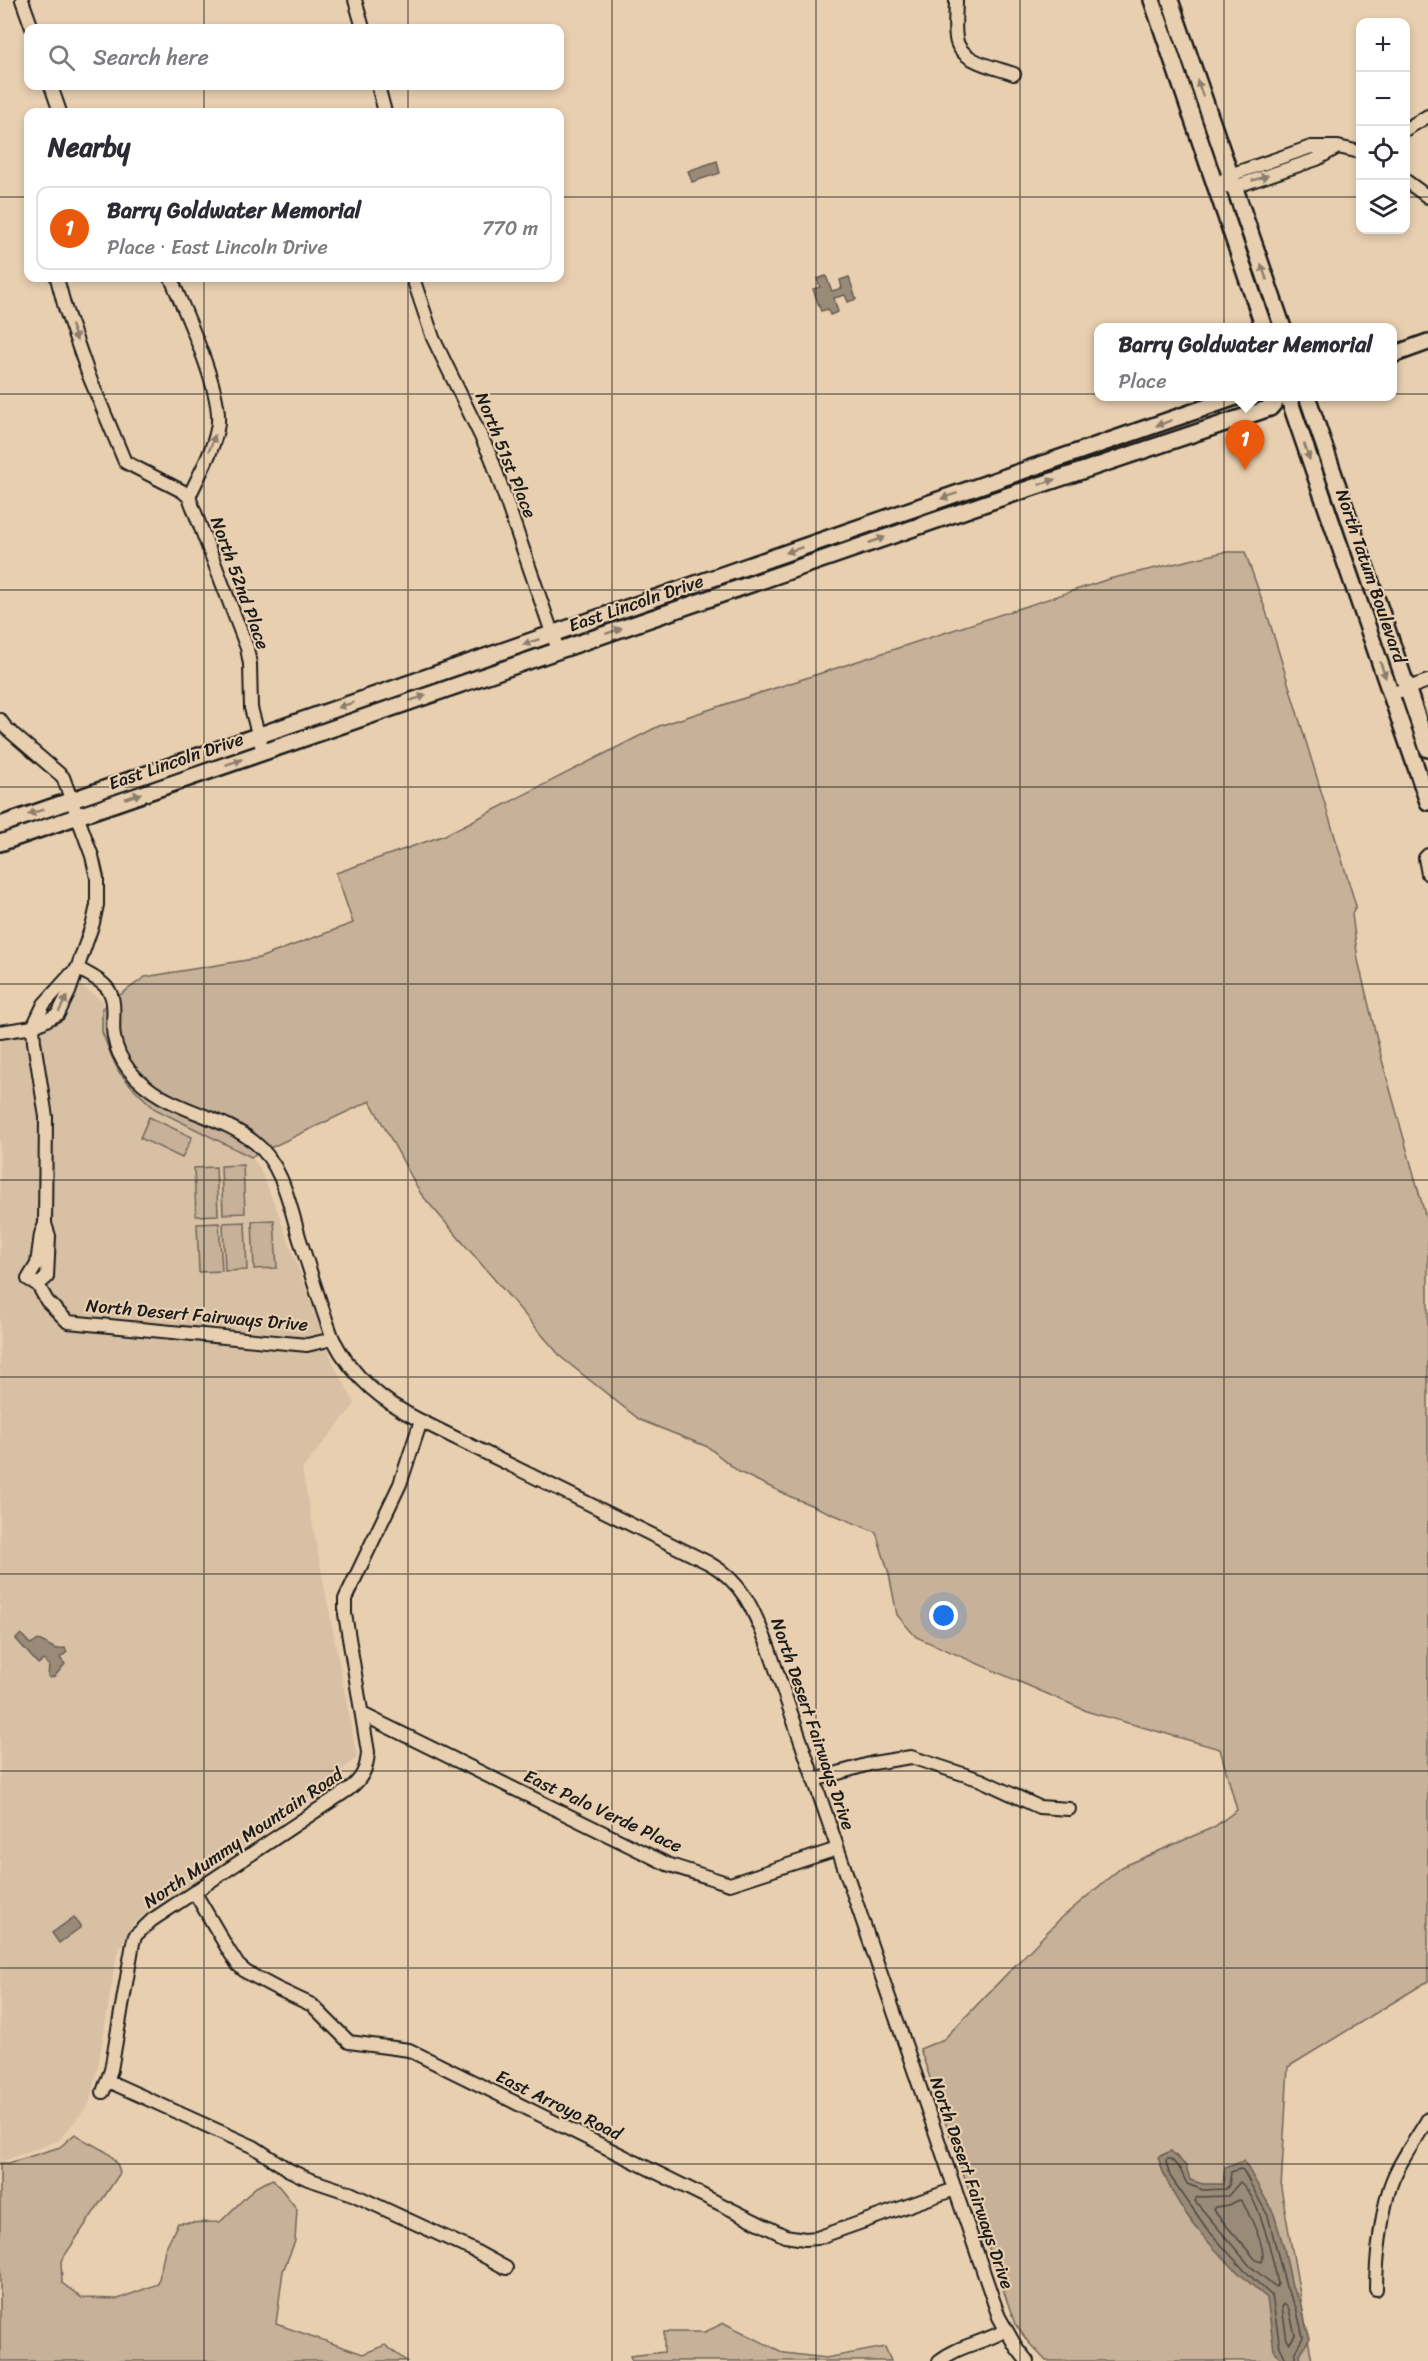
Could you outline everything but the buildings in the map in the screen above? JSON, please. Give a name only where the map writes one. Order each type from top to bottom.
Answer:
[{"type":"main road","points":[[1152,0],[1263,323]]},
{"type":"main road","points":[[1170,0],[1282,323]]},
{"type":"main road","points":[[1397,353],[1428,342]]},
{"type":"main road","name":"East Lincoln Drive","points":[[0,825],[1225,401]]},
{"type":"main road","name":"East Lincoln Drive","points":[[0,843],[992,501],[1270,408],[1276,401]]},
{"type":"main road","name":"North Tatum Boulevard","points":[[1290,401],[1428,802]]},
{"type":"main road","name":"North Tatum Boulevard","points":[[1308,401],[1428,749]]},
{"type":"street","points":[[22,0],[31,24]]},
{"type":"street","points":[[355,0],[362,24]]},
{"type":"street","points":[[956,0],[956,39],[960,50],[968,57],[1014,74]]},
{"type":"street","points":[[52,90],[59,108]]},
{"type":"street","points":[[379,90],[384,108]]},
{"type":"street","points":[[1410,127],[1428,116]]},
{"type":"street","points":[[1216,186],[1317,159],[1338,147],[1356,151]]},
{"type":"street","points":[[1410,184],[1428,197]]},
{"type":"street","points":[[58,282],[64,308],[89,376],[125,462],[182,491],[189,497],[216,434],[217,414],[213,389],[173,282]]},
{"type":"street","name":"North 51st Place","points":[[414,282],[433,338],[492,458],[558,650]]},
{"type":"street","name":"North 52nd Place","points":[[189,497],[247,648],[250,664],[251,708],[263,752]]},
{"type":"street","points":[[1391,694],[1428,681]]},
{"type":"street","points":[[0,720],[6,728],[63,777],[92,856],[97,878],[97,905],[77,968],[44,1004],[33,1027],[0,1032]]},
{"type":"street","points":[[1428,855],[1425,858],[1428,874]]},
{"type":"street","name":"North Desert Fairways Drive","points":[[77,968],[100,981],[109,991],[112,1000],[114,1038],[123,1062],[137,1079],[173,1104],[243,1135],[255,1143],[269,1158],[282,1184],[333,1340],[344,1359],[374,1392],[386,1402],[421,1421],[680,1548],[727,1574],[739,1586],[753,1609],[814,1780],[980,2263],[1006,2330],[1027,2361]]},
{"type":"street","name":"North Desert Fairways Drive","points":[[33,1027],[46,1117],[45,1224],[49,1236],[47,1277],[33,1282],[47,1301],[69,1322],[307,1345],[333,1340]]},
{"type":"street","name":"North Mummy Mountain Road","points":[[421,1421],[400,1484],[345,1599],[345,1614],[368,1752],[365,1770],[357,1784],[152,1920],[135,1936],[105,2086],[254,2147],[289,2170],[350,2193],[506,2268]]},
{"type":"street","name":"East Palo Verde Place","points":[[362,1714],[667,1864],[730,1884],[837,1849]]},
{"type":"street","points":[[814,1780],[873,1763],[911,1757],[981,1780],[1039,1807],[1069,1809]]},
{"type":"street","name":"East Arroyo Road","points":[[195,1893],[238,1965],[270,1986],[312,2005],[349,2042],[409,2050],[785,2236],[806,2240],[817,2238],[955,2188]]},
{"type":"street","points":[[1376,2289],[1376,2269],[1393,2179],[1428,2119]]},
{"type":"street","points":[[939,2361],[955,2350],[994,2337],[1006,2330]]},
{"type":"shaded area","points":[[1224,552],[1245,552],[1269,620],[1356,906],[1352,914],[1358,960],[1382,1060],[1428,1225],[1428,1981],[1288,2067],[1281,2188],[1312,2361],[1046,2361],[1015,2324],[920,2049],[944,2039],[1059,1920],[1122,1867],[1214,1827],[1237,1810],[1220,1749],[1089,1712],[916,1637],[897,1615],[889,1574],[876,1532],[789,1496],[739,1472],[708,1447],[640,1420],[562,1358],[421,1194],[370,1101],[251,1157],[155,1109],[134,1089],[119,1072],[111,1055],[102,1032],[102,1008],[145,977],[259,958],[353,923],[336,873],[445,835],[659,726],[1109,579]]},
{"type":"shaded area","points":[[80,985],[103,1001],[102,1032],[111,1054],[212,1136],[251,1157],[259,1167],[333,1363],[355,1404],[302,1469],[357,1757],[285,1819],[134,1923],[117,1953],[99,2061],[89,2105],[58,2141],[0,2162],[0,1038],[17,1034],[47,994]]},
{"type":"shaded area","points":[[149,1117],[192,1137],[182,1158],[140,1138]]},
{"type":"shaded area","points":[[243,1165],[245,1213],[223,1214],[221,1166]]},
{"type":"shaded area","points":[[216,1167],[218,1215],[196,1216],[194,1168]]},
{"type":"shaded area","points":[[274,1220],[277,1268],[254,1269],[252,1221]]},
{"type":"shaded area","points":[[245,1222],[247,1270],[225,1271],[223,1223]]},
{"type":"shaded area","points":[[219,1223],[222,1271],[199,1272],[197,1224]]},
{"type":"shaded area","points":[[75,2134],[109,2154],[118,2165],[120,2173],[61,2261],[62,2283],[82,2298],[118,2299],[158,2284],[165,2249],[178,2223],[220,2222],[256,2187],[273,2179],[297,2209],[295,2241],[283,2271],[276,2324],[363,2354],[385,2345],[406,2361],[0,2361],[0,2163],[9,2163],[60,2147]]},
{"type":"shaded area","points":[[724,2323],[784,2353],[826,2358],[885,2347],[891,2361],[632,2361],[630,2356],[664,2352],[664,2332],[705,2332]]},
{"type":"water","points":[[717,161],[720,173],[692,182],[688,171]]},
{"type":"water","points":[[826,276],[832,291],[842,288],[840,280],[849,277],[856,299],[848,302],[845,295],[834,298],[838,312],[830,315],[828,309],[821,311],[813,289],[820,287],[817,279]]},
{"type":"water","points":[[21,1634],[30,1644],[39,1640],[56,1649],[65,1648],[67,1652],[60,1658],[65,1664],[55,1676],[50,1678],[48,1676],[49,1666],[44,1660],[38,1664],[16,1639]]},
{"type":"water","points":[[74,1917],[81,1927],[59,1943],[52,1933]]},
{"type":"water","points":[[1171,2151],[1186,2166],[1190,2180],[1203,2184],[1223,2184],[1225,2168],[1244,2161],[1274,2214],[1292,2286],[1302,2305],[1310,2338],[1300,2354],[1301,2361],[1283,2361],[1274,2350],[1267,2298],[1217,2252],[1202,2235],[1176,2197],[1165,2178],[1158,2157]]},
{"type":"place","name":"Barry Goldwater Memorial","points":[[1245,470]]}]
